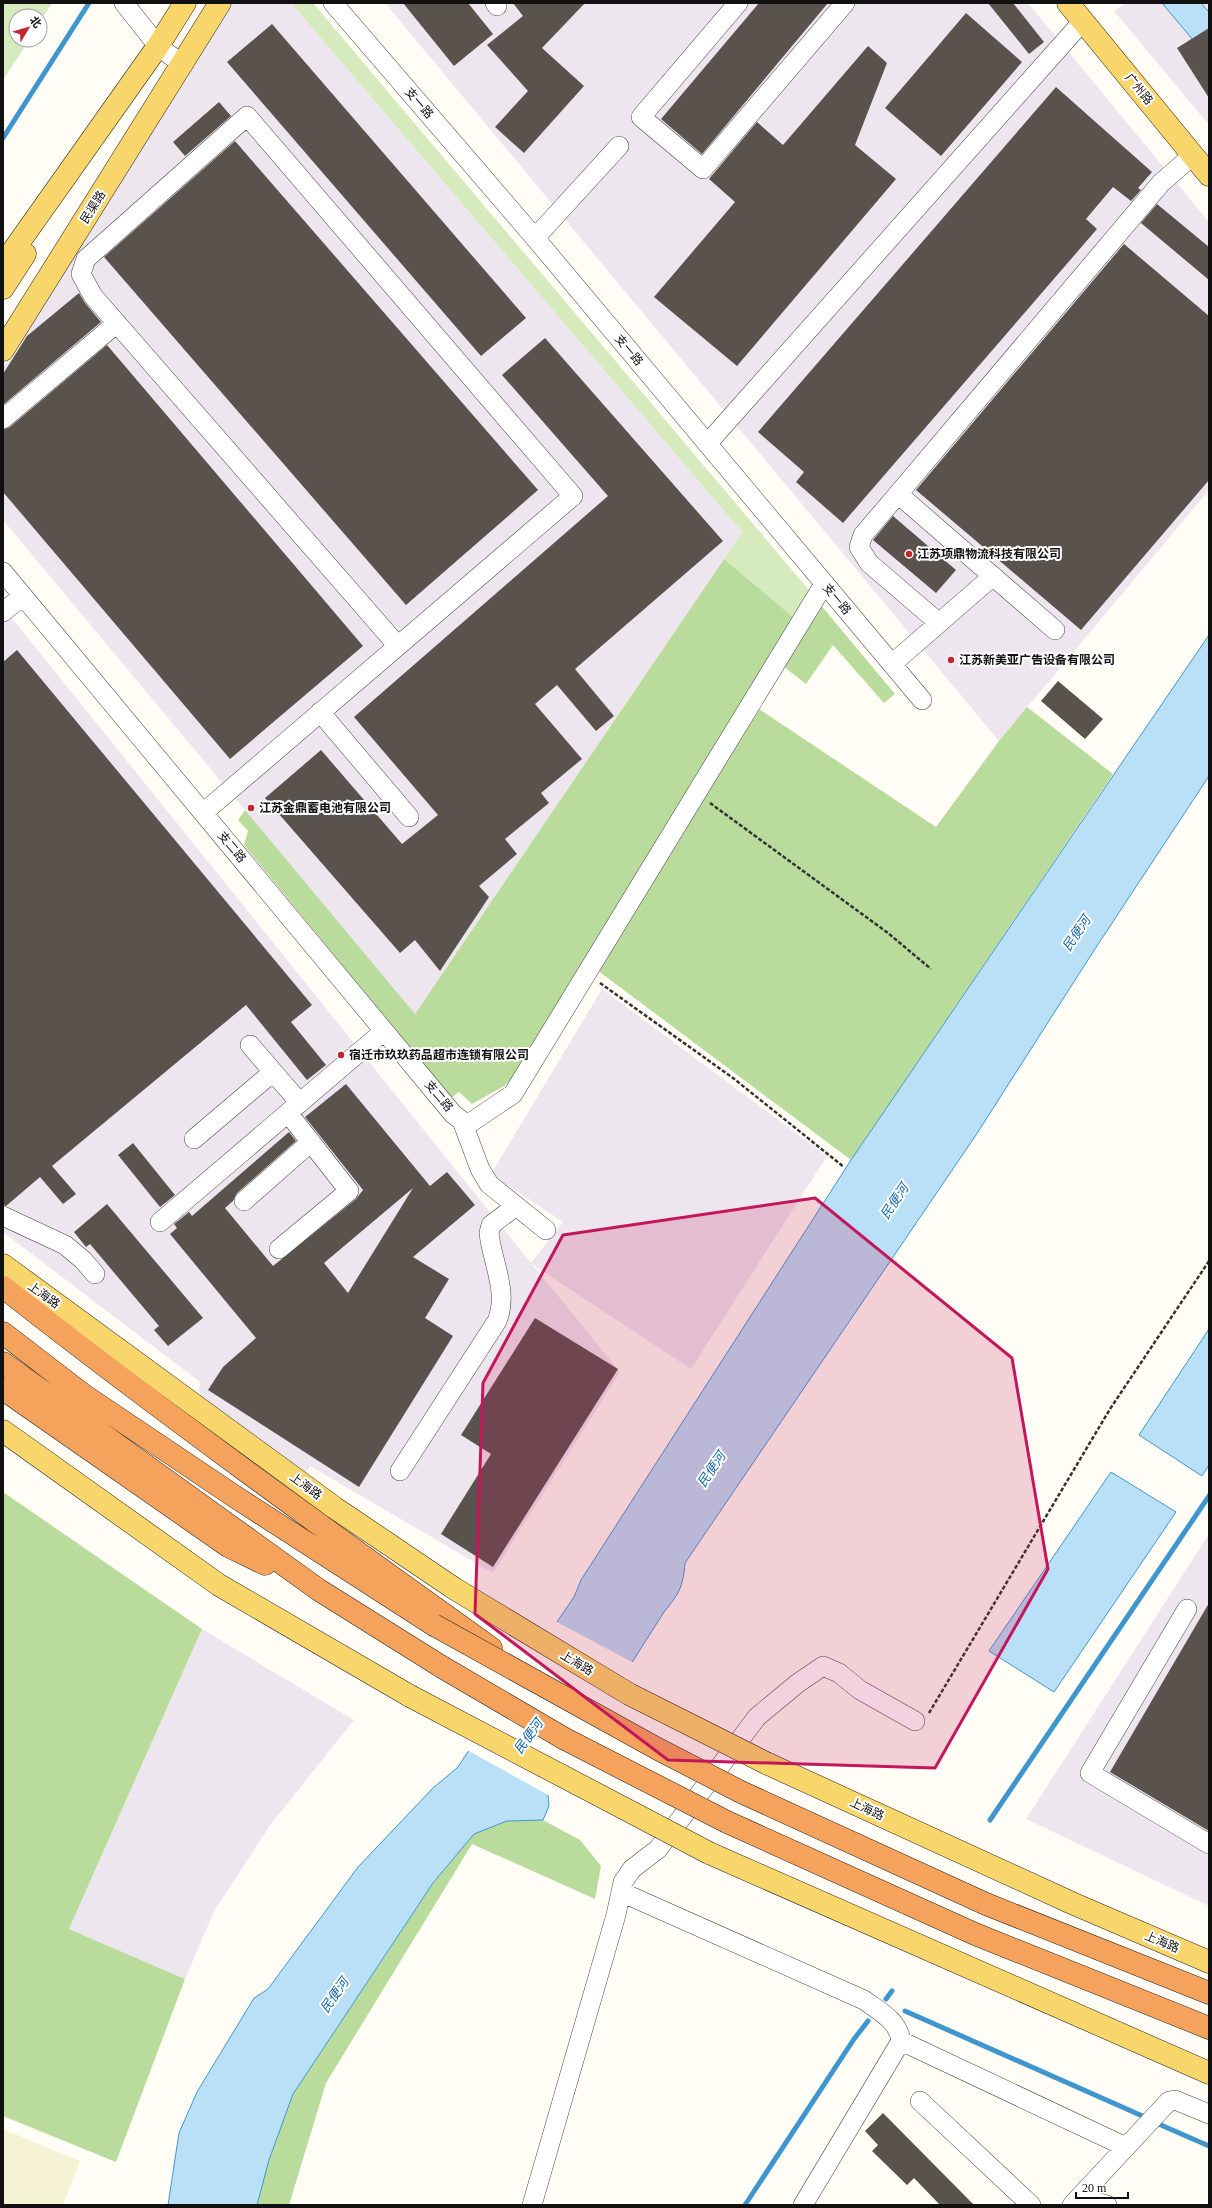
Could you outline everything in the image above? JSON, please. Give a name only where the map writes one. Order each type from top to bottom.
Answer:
[{"type":"highway","points":[[3,1287],[117,1376],[438,1619]]},
{"type":"highway","points":[[3,1333],[91,1400],[237,1498],[438,1619],[547,1688],[740,1792],[986,1904],[1209,1993]]},
{"type":"highway","points":[[3,1363],[319,1590],[442,1667],[564,1739],[727,1822],[975,1934],[1209,2028]]},
{"type":"highway","points":[[3,1389],[228,1546],[319,1590]]},
{"type":"main road","points":[[3,288],[185,3]]},
{"type":"main road","name":"民渠路","points":[[3,350],[183,65],[220,3]]},
{"type":"main road","name":"广州路","points":[[1073,8],[1202,162]]},
{"type":"main road","points":[[3,265],[158,46]]},
{"type":"main road","name":"民渠路","points":[[3,330],[183,65]]},
{"type":"main road","name":"上海路","points":[[3,1265],[335,1508],[455,1589],[629,1694],[766,1763],[1074,1904],[1209,1962]]},
{"type":"main road","points":[[3,1431],[219,1585],[410,1696],[709,1853],[1209,2073]]},
{"type":"street","points":[[124,3],[158,46],[183,65]]},
{"type":"street","name":"支一路","points":[[333,3],[535,238],[922,700]]},
{"type":"street","points":[[738,3],[642,117],[703,169],[845,3]]},
{"type":"street","points":[[707,444],[1073,8]]},
{"type":"street","points":[[203,813],[320,712],[398,646],[573,496],[248,116],[86,259],[81,274],[93,296],[398,646]]},
{"type":"street","points":[[535,238],[619,146]]},
{"type":"street","points":[[940,623],[869,563],[859,547],[863,535],[1161,183],[1202,162]]},
{"type":"street","points":[[4,419],[117,323]]},
{"type":"street","points":[[898,494],[1055,630]]},
{"type":"street","name":"支二路","points":[[3,572],[453,1114],[462,1121]]},
{"type":"street","points":[[892,664],[993,576]]},
{"type":"street","points":[[462,1121],[470,1123],[513,1094],[824,584]]},
{"type":"street","points":[[3,612],[22,596]]},
{"type":"street","points":[[320,712],[409,817]]},
{"type":"street","points":[[160,1222],[384,1031]]},
{"type":"street","points":[[250,1045],[274,1072],[311,1142],[349,1191],[279,1249]]},
{"type":"street","points":[[194,1139],[274,1072]]},
{"type":"street","points":[[462,1121],[480,1169],[489,1184],[546,1230]]},
{"type":"street","points":[[244,1201],[311,1142]]},
{"type":"street","points":[[400,1471],[497,1321],[501,1312],[500,1285],[489,1233],[491,1225],[516,1206]]},
{"type":"street","points":[[3,1216],[65,1245],[83,1260],[95,1274]]},
{"type":"street","points":[[1187,1609],[1090,1773],[1209,1844]]},
{"type":"street","points":[[532,2205],[623,1882],[632,1869],[658,1849],[757,1717],[798,1683],[823,1666],[840,1673],[860,1690],[915,1721]]},
{"type":"street","points":[[621,1892],[864,2000],[899,2029],[901,2041],[803,2205]]},
{"type":"street","points":[[901,2041],[1126,2147]]},
{"type":"street","points":[[1076,2201],[1169,2100],[1175,2100],[1209,2114]]},
{"type":"street","points":[[920,2101],[1031,2205]]},
{"type":"street","points":[[1076,2201],[1107,2205]]},
{"type":"path","points":[[696,794],[888,933],[931,969]]},
{"type":"path","points":[[587,973],[733,1078],[844,1167]]},
{"type":"path","points":[[915,1721],[928,1714],[1110,1409],[1209,1261]]},
{"type":"highlighted area","points":[[815,1198],[1012,1358],[1048,1569],[935,1768],[668,1760],[475,1614],[483,1383],[563,1235]]},
{"type":"shaded area","points":[[234,3],[291,3],[742,532],[415,1014],[3,520],[3,368]]},
{"type":"shaded area","points":[[385,3],[1028,3],[1209,222],[1209,490],[999,741]]},
{"type":"shaded area","points":[[1126,3],[1209,3],[1209,125],[1114,11]]},
{"type":"shaded area","points":[[3,607],[531,1263],[563,1222],[491,1174],[602,989],[827,1156],[691,1369],[532,1264],[620,1372],[493,1573],[310,1466],[304,1476],[198,1412],[200,1382],[3,1232]]},
{"type":"shaded area","points":[[1209,1534],[1209,1906],[1026,1819]]},
{"type":"shaded area","points":[[202,1629],[354,1720],[271,1824],[214,1911],[185,1979],[69,1929]]},
{"type":"shaded area","points":[[3,2129],[80,2161],[63,2205],[3,2205]]},
{"type":"green space","points":[[3,3],[52,3],[48,9],[48,8],[8,8],[8,48],[24,48],[3,80]]},
{"type":"green space","points":[[291,3],[313,3],[809,590],[793,617],[724,559],[742,532]]},
{"type":"green space","points":[[724,559],[793,617],[520,1071],[504,1086],[472,1104],[459,1092],[451,1098],[244,845],[248,831],[238,820],[245,810],[415,1014]]},
{"type":"green space","points":[[819,603],[895,694],[884,703],[833,645],[806,684],[783,666]]},
{"type":"green space","points":[[1027,707],[1113,774],[851,1160],[597,970],[759,709],[936,827],[999,741]]},
{"type":"green space","points":[[3,1492],[202,1629],[69,1929],[185,1979],[116,2162],[3,2116]]},
{"type":"green space","points":[[543,1820],[580,1840],[601,1866],[595,1899],[472,1844],[326,2083],[289,2205],[257,2205],[269,2160],[293,2094],[433,1883],[474,1834],[507,1821]]},
{"type":"water","points":[[1162,3],[1201,3],[1209,12],[1209,59]]},
{"type":"water","name":"民便河","points":[[1209,635],[1209,776],[1093,952],[976,1135],[685,1563],[683,1578],[677,1595],[664,1612],[548,1795],[549,1806],[543,1820],[507,1821],[474,1834],[433,1883],[293,2094],[269,2160],[257,2205],[168,2205],[179,2133],[197,2092],[254,1998],[268,1989],[358,1867],[433,1788],[457,1768],[574,1597],[581,1580],[851,1160]]},
{"type":"water","points":[[1209,1329],[1209,1465],[1202,1476],[1139,1435]]},
{"type":"water","points":[[1111,1472],[1176,1512],[1054,1692],[989,1651]]},
{"type":"pier","points":[[555,1621],[634,1663],[550,1796],[467,1750]]},
{"type":"building","points":[[403,3],[468,3],[493,34],[454,66]]},
{"type":"building","points":[[513,3],[585,3],[542,48],[584,86],[524,153],[495,127],[528,91],[487,45],[523,16]]},
{"type":"building","points":[[759,3],[828,3],[702,154],[661,119]]},
{"type":"building","points":[[988,3],[1013,3],[1044,42],[1029,54]]},
{"type":"building","points":[[966,13],[1022,62],[941,156],[885,108]]},
{"type":"building","points":[[272,24],[526,318],[481,356],[227,62]]},
{"type":"building","points":[[1209,28],[1209,98],[1177,48]]},
{"type":"building","points":[[868,46],[887,63],[855,145],[896,179],[737,366],[654,297],[735,202],[709,179],[757,122],[783,145]]},
{"type":"building","points":[[1056,87],[1152,172],[1138,188],[1141,190],[1131,201],[1113,187],[1086,219],[1097,229],[843,523],[796,482],[804,472],[758,432]]},
{"type":"building","points":[[219,102],[231,116],[185,156],[173,142]]},
{"type":"building","points":[[235,141],[538,490],[406,605],[104,257]]},
{"type":"building","points":[[1157,204],[1209,247],[1209,280],[1141,223]]},
{"type":"building","points":[[1124,244],[1209,316],[1209,480],[1081,630],[916,490]]},
{"type":"building","points":[[79,293],[85,303],[101,322],[3,405],[3,374],[27,336]]},
{"type":"building","points":[[545,338],[723,541],[575,669],[614,716],[596,731],[557,685],[535,704],[582,759],[541,793],[549,803],[505,839],[517,854],[479,886],[489,897],[440,971],[415,940],[400,953],[265,798],[321,750],[402,844],[438,815],[354,717],[608,496],[502,375]]},
{"type":"building","points":[[107,345],[363,646],[230,759],[3,492],[3,430],[10,427]]},
{"type":"building","points":[[893,516],[956,570],[936,593],[873,540]]},
{"type":"building","points":[[17,650],[312,1005],[291,1022],[326,1065],[307,1080],[246,1005],[52,1166],[76,1194],[63,1204],[40,1177],[6,1206],[3,1205],[3,662]]},
{"type":"building","points":[[1058,681],[1103,719],[1085,739],[1041,701]]},
{"type":"building","points":[[346,1084],[430,1186],[447,1172],[475,1205],[413,1257],[449,1279],[425,1318],[453,1336],[359,1487],[208,1390],[223,1367],[256,1338],[170,1234],[177,1228],[174,1224],[189,1212],[192,1216],[289,1132],[296,1141],[237,1193],[233,1201],[225,1208],[273,1266],[356,1199],[363,1190],[305,1117]],"holes":[[[413,1188],[348,1293],[324,1263]]]},
{"type":"building","points":[[133,1143],[175,1195],[160,1207],[118,1155]]},
{"type":"building","points":[[107,1204],[203,1318],[168,1346],[154,1330],[159,1326],[90,1244],[86,1247],[74,1232]]},
{"type":"building","points":[[535,1318],[618,1369],[493,1567],[441,1534],[491,1454],[461,1435]]},
{"type":"building","points":[[1209,1603],[1209,1831],[1110,1772]]},
{"type":"building","points":[[883,2113],[974,2205],[940,2205],[914,2178],[907,2185],[872,2151],[878,2145],[865,2131]]},
{"type":"waterway","points":[[3,138],[89,3]]},
{"type":"waterway","points":[[990,1820],[1209,1496]]},
{"type":"waterway","points":[[886,1999],[892,1991]]},
{"type":"waterway","points":[[905,2011],[1147,2118]]},
{"type":"waterway","points":[[745,2205],[854,2039],[868,2021]]},
{"type":"waterway","points":[[1154,2122],[1209,2146]]},
{"type":"place","name":"江苏项鼎物流科技有限公司","points":[[909,554]]},
{"type":"place","name":"江苏新美亚广告设备有限公司","points":[[951,660]]},
{"type":"place","name":"江苏金鼎蓄电池有限公司","points":[[251,808]]},
{"type":"place","name":"宿迁市玖玖药品超市连锁有限公司","points":[[341,1055]]}]
